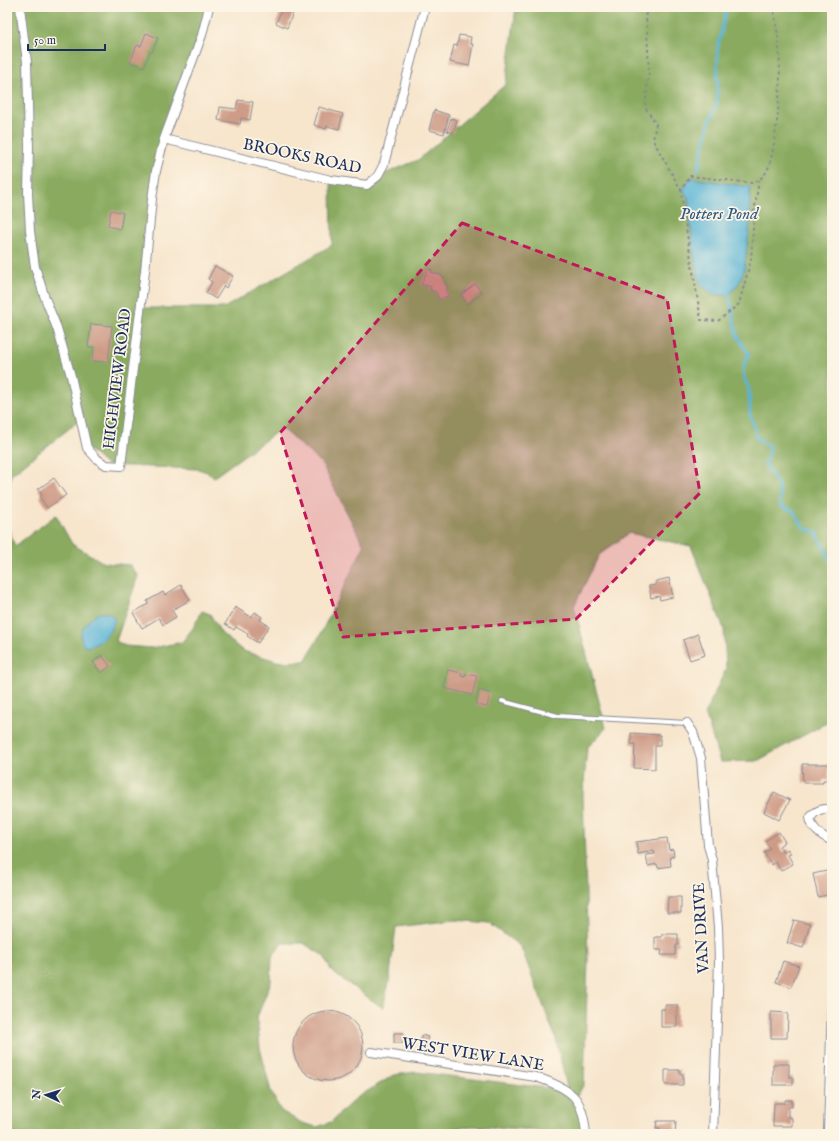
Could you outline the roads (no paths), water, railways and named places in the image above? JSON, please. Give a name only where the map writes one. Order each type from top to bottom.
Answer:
[{"type":"street","name":"HIGHVIEW ROAD","points":[[20,7],[26,62],[30,231],[35,267],[57,328],[71,376],[87,448],[97,459],[106,465],[121,466],[156,171],[164,139],[202,34],[209,7]]},
{"type":"street","name":"BROOKS ROAD","points":[[164,139],[331,180],[367,185],[377,177],[384,164],[425,7]]},
{"type":"street","name":"VAN DRIVE","points":[[687,723],[693,732],[701,758],[707,837],[712,860],[718,927],[719,962],[713,1134]]},
{"type":"street","points":[[832,809],[824,808],[815,812],[810,818],[811,824],[816,830],[823,837],[832,842]]},
{"type":"street","points":[[828,1134],[832,1001]]},
{"type":"street","name":"WEST VIEW LANE","points":[[371,1052],[536,1077],[547,1080],[556,1084],[576,1098],[581,1109],[586,1134]]},
{"type":"lane","points":[[502,701],[558,716],[687,723]]},
{"type":"water","name":"Potters Pond","points":[[691,178],[750,187],[750,224],[744,270],[739,283],[729,295],[713,295],[700,283],[694,255],[688,197],[683,190]]},
{"type":"water","points":[[98,613],[109,613],[115,619],[111,629],[104,638],[95,644],[85,647],[82,642],[81,633],[86,624]]},
{"type":"waterway","points":[[698,170],[709,123],[717,104],[718,46],[727,7]]},
{"type":"waterway","points":[[729,295],[737,335],[749,355],[745,361],[743,375],[749,389],[750,414],[757,438],[769,446],[770,451],[765,464],[778,485],[782,507],[793,511],[805,529],[816,532],[832,564]]}]
